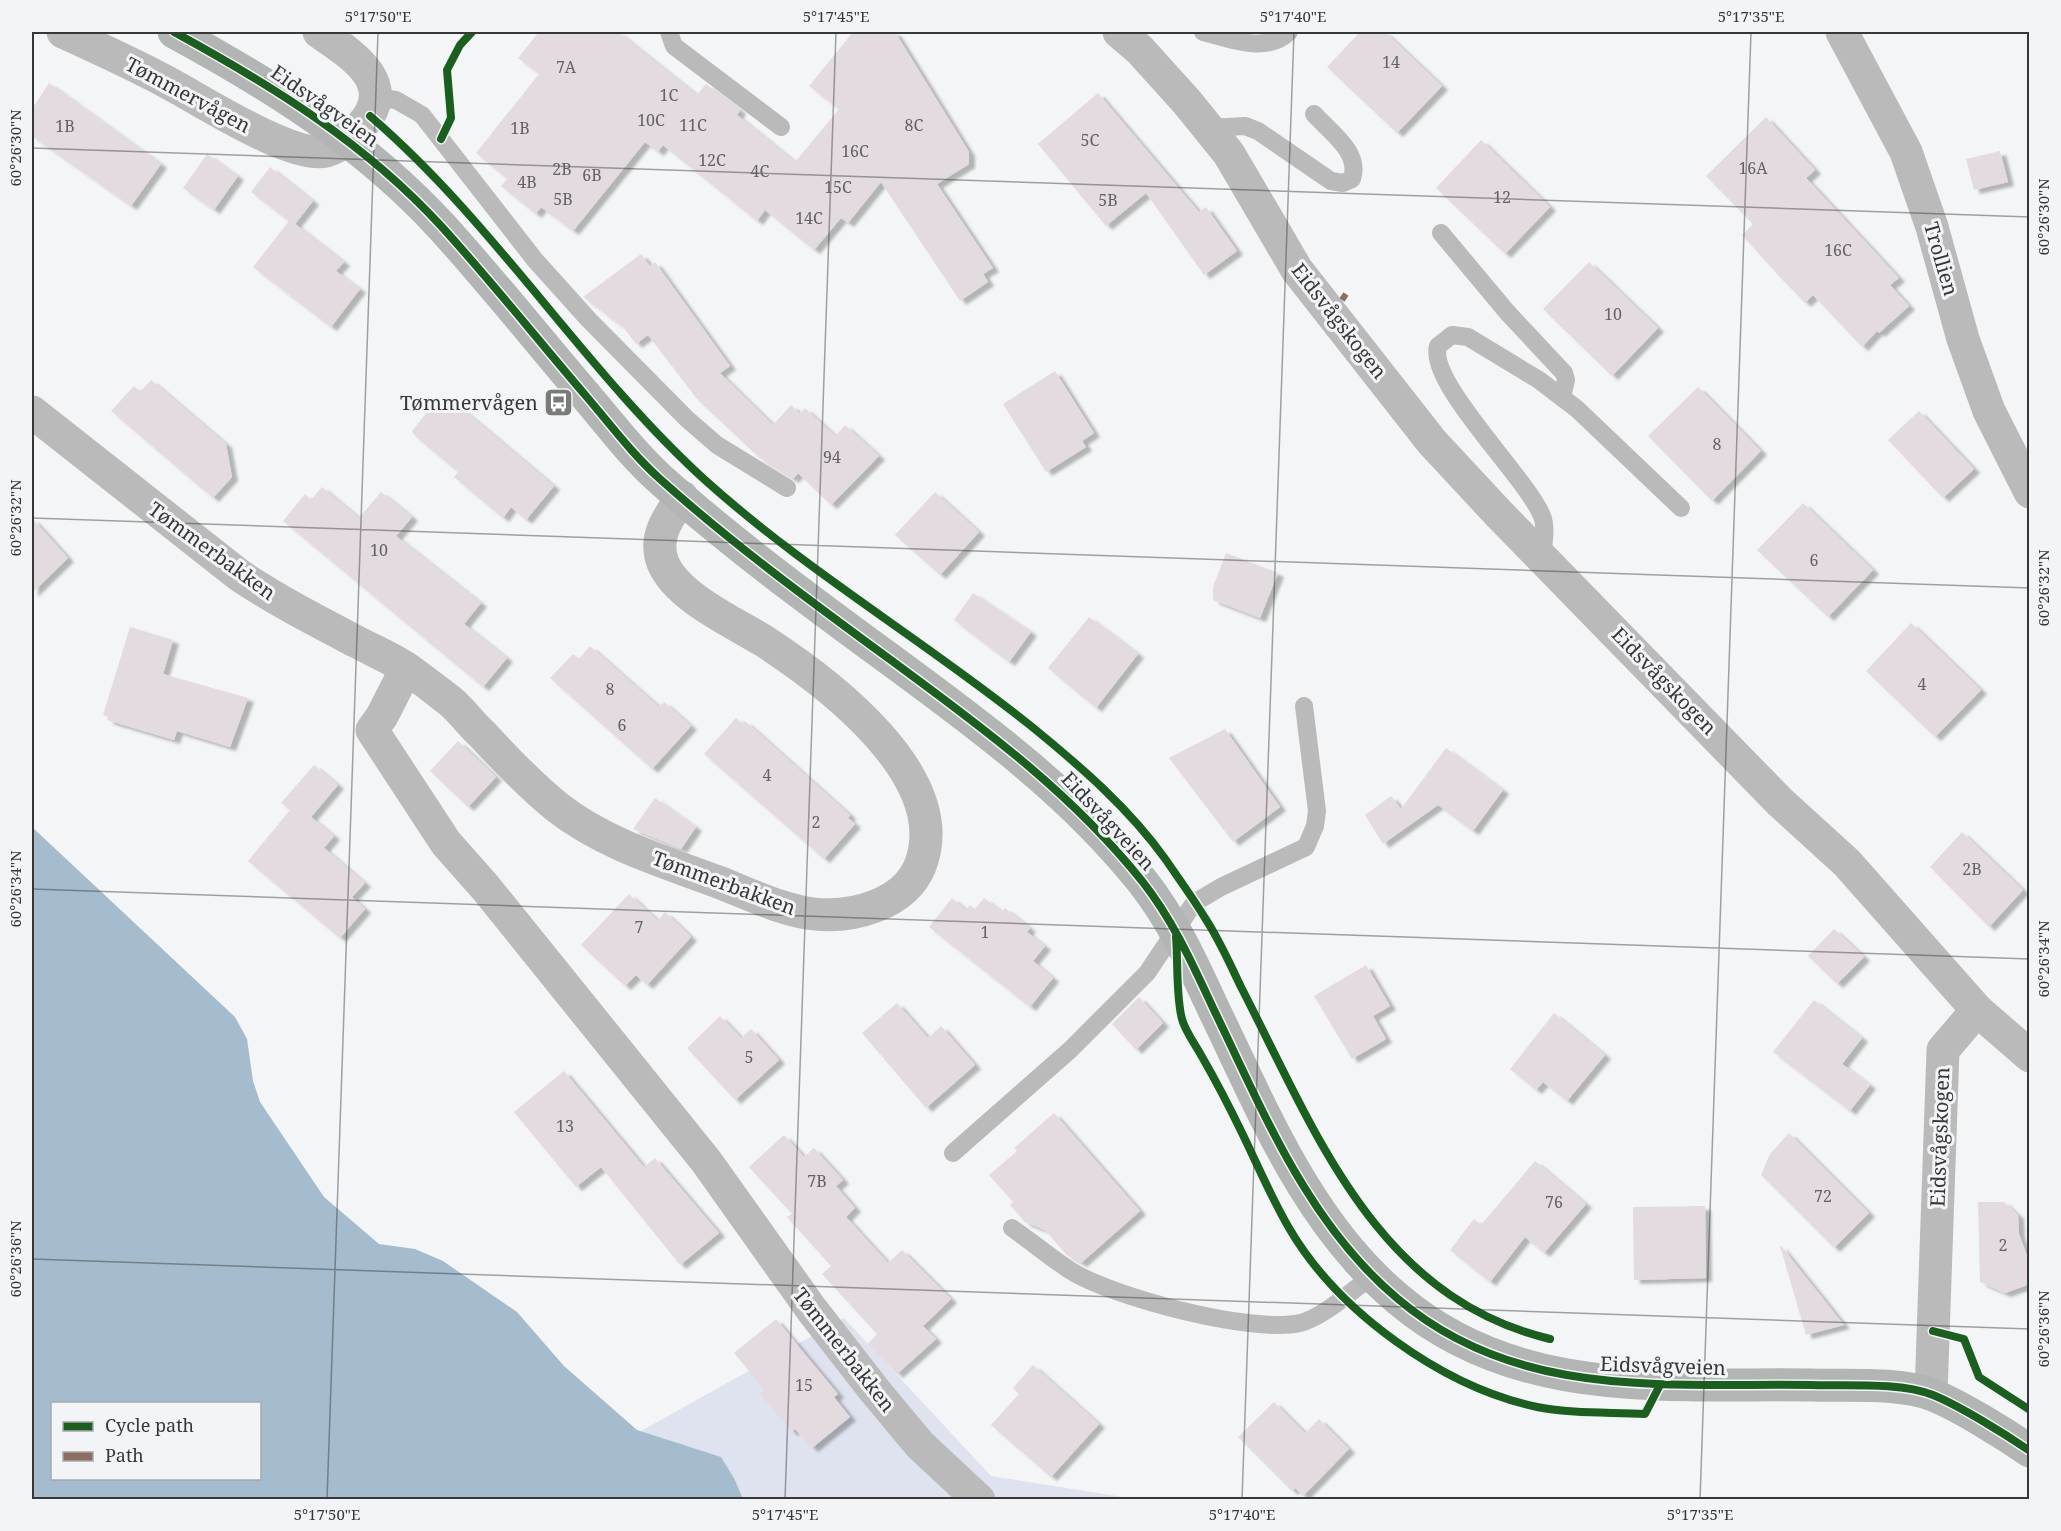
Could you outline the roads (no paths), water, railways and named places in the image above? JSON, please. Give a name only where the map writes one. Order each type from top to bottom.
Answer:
[{"type":"main road","name":"Eidsvågveien","points":[[174,32],[271,87],[349,140],[411,195],[441,226],[628,446],[682,497],[783,580],[1005,744],[1081,811],[1120,854],[1176,930],[1291,1166],[1314,1205],[1372,1276],[1430,1324],[1466,1344],[1530,1369],[1558,1376],[1660,1385],[1852,1386],[1931,1394],[2030,1451]]},
{"type":"street","name":"Tømmervågen","points":[[63,32],[162,79],[271,138],[316,152],[349,140]]},
{"type":"street","name":"Eidsvågveien","points":[[319,32],[359,61],[369,73],[376,97],[370,116],[349,140]]},
{"type":"street","name":"Eidsvågskogen","points":[[1119,32],[1140,50],[1229,154],[1297,270],[1432,442],[1780,802],[1847,863],[1977,1010],[1943,1050],[1931,1394]]},
{"type":"street","name":"Trollien","points":[[1842,32],[1906,152],[1929,216],[1963,339],[1985,401],[2030,492]]},
{"type":"street","name":"Tømmerbakken","points":[[32,412],[238,575],[267,594],[406,669],[452,703],[504,758],[556,807],[615,842],[763,899],[811,914],[844,914],[869,909],[892,898],[908,884],[919,869],[925,837],[925,821],[906,771],[880,738],[845,702],[776,649],[690,595],[673,580],[663,562],[659,547],[660,533],[682,497]]},
{"type":"street","name":"Tømmerbakken","points":[[406,669],[382,716],[372,730],[446,843],[493,896],[706,1161],[812,1310],[875,1391],[920,1445],[979,1500]]},
{"type":"street","points":[[1977,1010],[2030,1056]]},
{"type":"lane","points":[[669,32],[674,46],[782,127]]},
{"type":"lane","points":[[1203,32],[1255,43],[1271,42],[1289,32]]},
{"type":"lane","points":[[376,97],[396,100],[422,116],[535,260],[687,419],[717,445],[787,488]]},
{"type":"lane","points":[[1208,128],[1245,126],[1258,131],[1331,181],[1343,183],[1352,179],[1355,170],[1351,154],[1314,114]]},
{"type":"lane","points":[[1441,233],[1507,312],[1564,373],[1566,380],[1562,398]]},
{"type":"lane","points":[[1542,558],[1543,518],[1449,385],[1437,359],[1438,346],[1452,335],[1468,338],[1539,380],[1577,409],[1681,508]]},
{"type":"lane","points":[[953,1153],[1070,1050],[1132,989],[1147,973],[1194,903],[1221,887],[1306,847],[1315,826],[1317,811],[1304,706]]},
{"type":"lane","points":[[1012,1228],[1072,1271],[1091,1281],[1169,1308],[1251,1322],[1300,1323],[1312,1318],[1372,1276]]},
{"type":"water","points":[[32,827],[235,1017],[247,1039],[253,1081],[260,1102],[324,1197],[379,1244],[415,1249],[443,1261],[517,1312],[564,1366],[637,1430],[721,1457],[743,1499],[32,1499]]},
{"type":"place","name":"Tømmervågen","points":[[559,403]]}]
